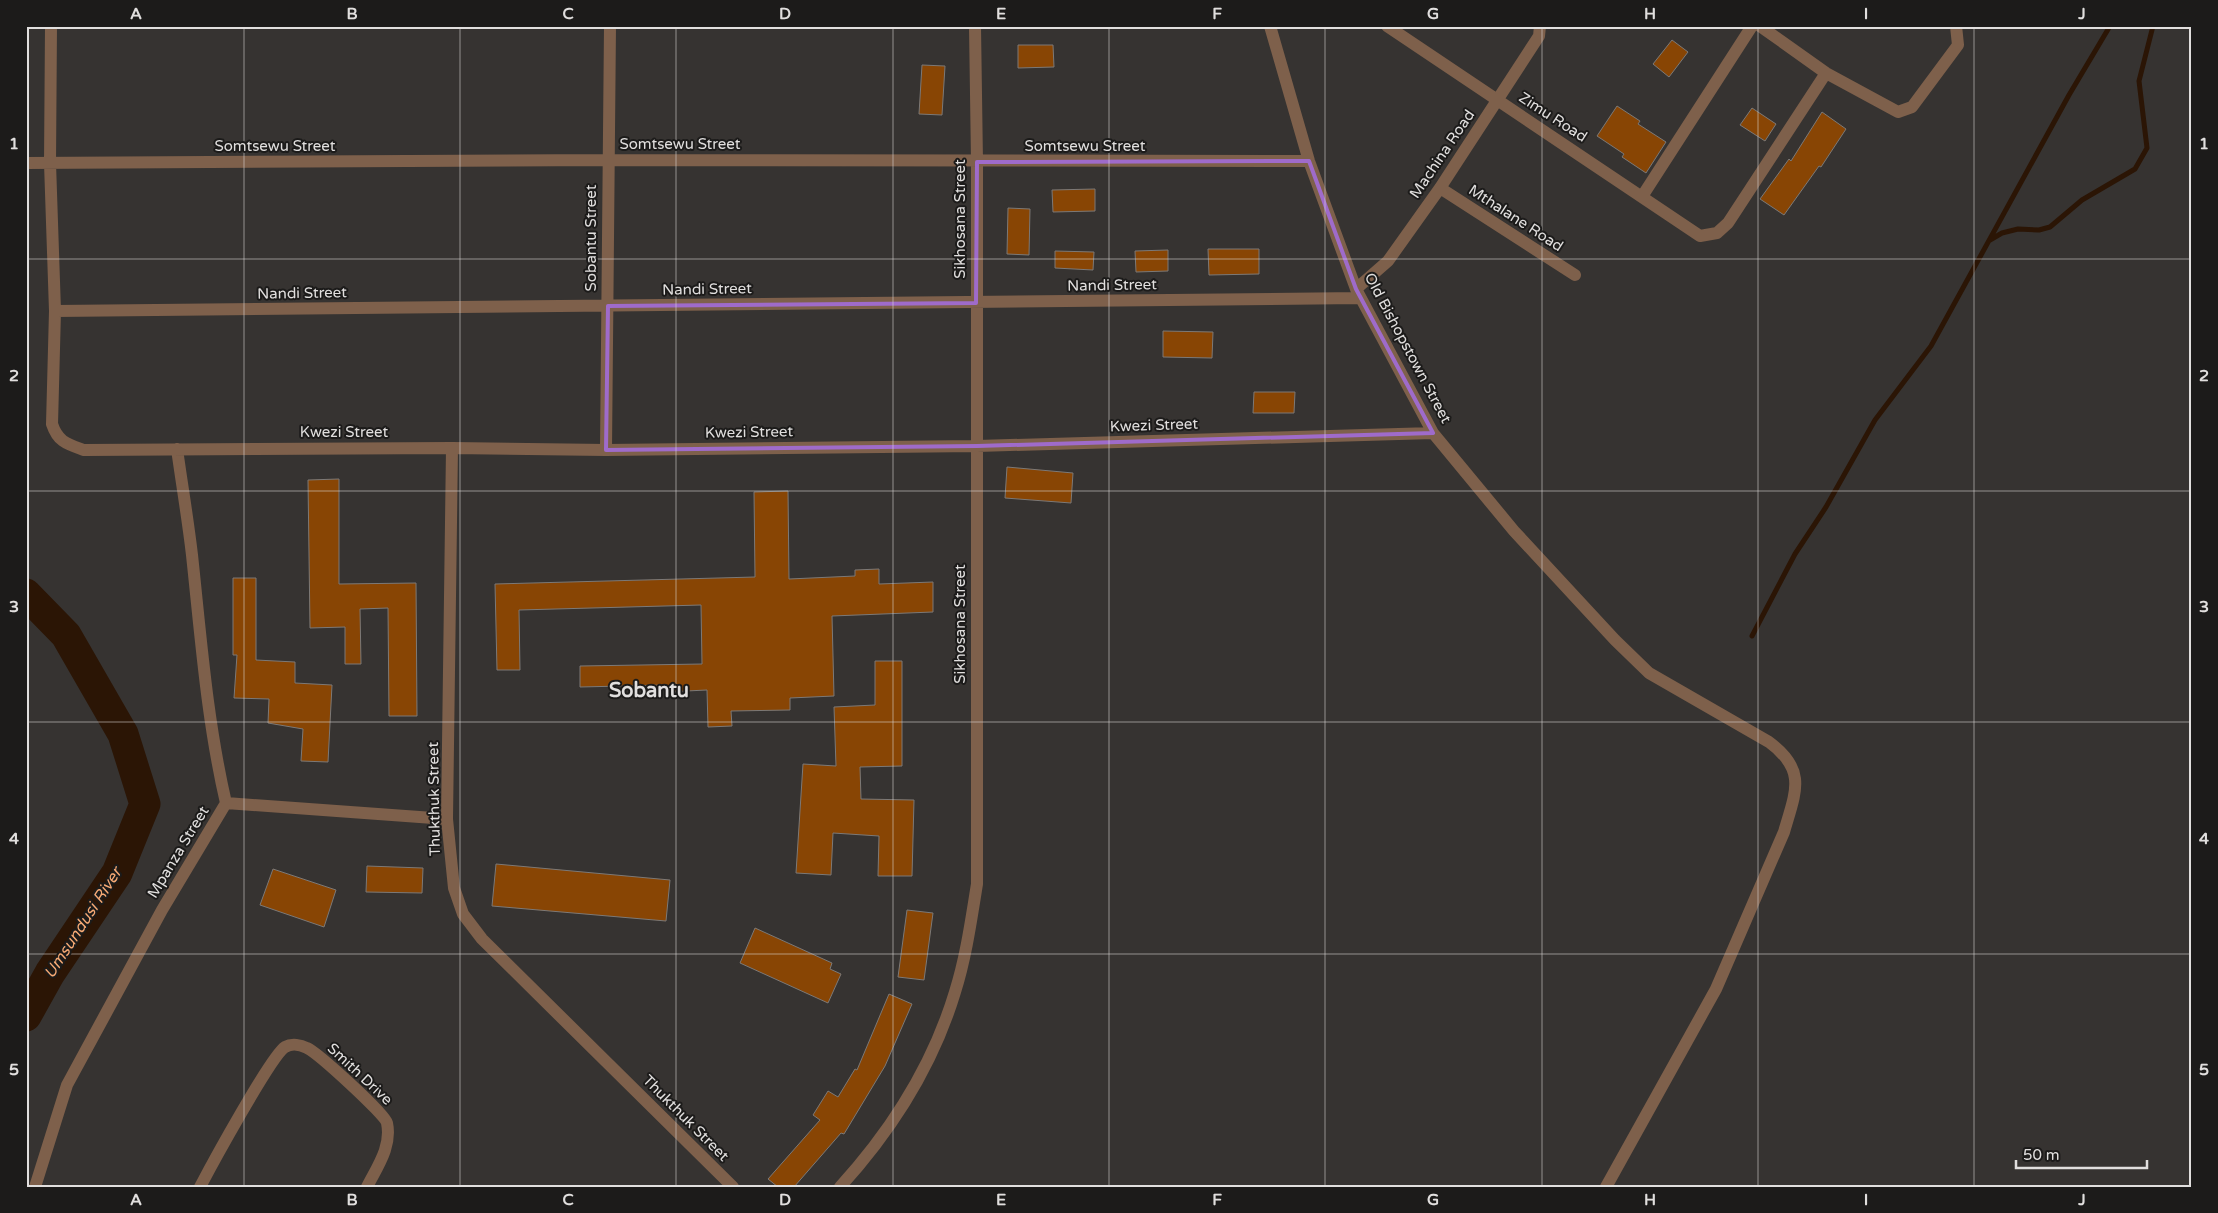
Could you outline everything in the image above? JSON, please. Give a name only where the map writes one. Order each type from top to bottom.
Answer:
[{"type":"street","points":[[51,26],[50,163],[55,311]]},
{"type":"street","name":"Sobantu Street","points":[[606,450],[608,306],[607,160],[610,26]]},
{"type":"street","name":"Sikhosana Street","points":[[840,1187],[861,1164],[900,1111],[928,1060],[955,993],[968,941],[977,884],[977,162],[975,26]]},
{"type":"street","name":"Old Bishopstown Street","points":[[1270,26],[1309,161],[1358,294],[1434,433],[1514,531],[1614,640],[1649,673],[1784,753],[1795,768],[1792,808],[1784,832],[1716,989],[1606,1187]]},
{"type":"street","name":"Zimu Road","points":[[1387,26],[1700,236],[1717,233],[1728,223],[1826,73]]},
{"type":"street","name":"Machina Road","points":[[1358,294],[1388,262],[1440,188],[1539,36],[1540,26]]},
{"type":"street","points":[[1643,196],[1752,26]]},
{"type":"street","points":[[1760,26],[1826,73],[1898,112],[1912,107],[1958,45],[1959,36],[1956,26]]},
{"type":"street","name":"Somtsewu Street","points":[[26,163],[607,160],[1309,161]]},
{"type":"street","name":"Mthalane Road","points":[[1440,188],[1575,275]]},
{"type":"street","name":"Nandi Street","points":[[55,311],[976,303],[1358,294]]},
{"type":"street","name":"Kwezi Street","points":[[55,311],[52,424],[56,436],[66,444],[84,450],[452,448],[606,450],[976,446],[1434,433]]},
{"type":"street","name":"Thukthuk Street","points":[[452,448],[447,819],[454,888],[462,914],[482,939],[733,1187]]},
{"type":"street","name":"Mpanza Street","points":[[35,1187],[67,1085],[162,910],[226,803],[214,751],[203,676],[192,553],[177,450]]},
{"type":"street","points":[[226,803],[447,819]]},
{"type":"street","name":"Smith Drive","points":[[200,1187],[270,1067],[285,1048],[293,1045],[309,1048],[375,1107],[386,1120],[389,1135],[385,1152],[367,1187]]},
{"type":"highlighted area","points":[[1309,161],[1356,289],[1433,433],[977,446],[606,450],[608,306],[976,303],[977,162]]},
{"type":"building","points":[[1672,40],[1688,52],[1669,77],[1653,64]]},
{"type":"building","points":[[1018,45],[1053,45],[1054,67],[1018,68]]},
{"type":"building","points":[[922,65],[945,66],[942,115],[919,114]]},
{"type":"building","points":[[1617,106],[1640,121],[1638,124],[1666,142],[1646,173],[1622,157],[1624,154],[1597,136]]},
{"type":"building","points":[[1752,108],[1776,124],[1765,141],[1740,125]]},
{"type":"building","points":[[1822,112],[1846,129],[1821,167],[1819,166],[1784,215],[1760,199],[1789,159],[1791,161]]},
{"type":"building","points":[[1095,189],[1095,211],[1053,212],[1052,190]]},
{"type":"building","points":[[1008,208],[1030,209],[1029,255],[1007,254]]},
{"type":"building","points":[[1208,249],[1259,249],[1259,274],[1209,275]]},
{"type":"building","points":[[1168,250],[1168,271],[1136,272],[1135,251]]},
{"type":"building","points":[[1055,251],[1094,252],[1093,270],[1055,268]]},
{"type":"building","points":[[1163,331],[1213,332],[1212,358],[1163,357]]},
{"type":"building","points":[[1254,392],[1295,392],[1294,413],[1253,413]]},
{"type":"building","points":[[1007,467],[1073,473],[1071,503],[1005,498]]},
{"type":"building","points":[[339,479],[339,584],[416,583],[417,716],[389,716],[388,608],[360,609],[361,664],[345,664],[345,627],[310,628],[308,480]]},
{"type":"building","points":[[788,491],[789,579],[855,576],[855,570],[879,569],[879,584],[933,582],[933,612],[832,616],[834,696],[790,698],[790,710],[731,711],[732,726],[708,727],[707,690],[665,692],[665,685],[580,687],[580,666],[702,664],[701,605],[519,610],[520,670],[497,670],[495,584],[755,577],[754,492]]},
{"type":"building","points":[[233,578],[256,578],[256,660],[295,662],[295,683],[332,685],[328,762],[301,761],[303,729],[268,723],[269,699],[234,698],[237,655],[233,655]]},
{"type":"building","points":[[875,661],[902,661],[902,766],[860,767],[861,799],[914,800],[912,876],[878,876],[879,836],[833,833],[831,875],[796,873],[803,764],[836,766],[834,707],[875,705]]},
{"type":"building","points":[[496,864],[670,880],[666,921],[492,906]]},
{"type":"building","points":[[367,866],[423,868],[422,893],[366,892]]},
{"type":"building","points":[[273,869],[336,890],[324,927],[260,905]]},
{"type":"building","points":[[907,910],[933,913],[924,980],[898,977]]},
{"type":"building","points":[[755,928],[832,963],[830,969],[841,974],[828,1003],[740,963]]},
{"type":"building","points":[[889,994],[912,1004],[885,1066],[844,1134],[841,1133],[794,1187],[778,1187],[768,1179],[820,1120],[813,1115],[828,1091],[838,1097],[855,1069],[857,1070]]},
{"type":"waterway","points":[[1752,636],[1795,554],[1826,507],[1875,420],[1931,346],[2069,95],[2110,26]]},
{"type":"waterway","points":[[1990,240],[2002,233],[2018,229],[2039,230],[2050,227],[2082,200],[2135,169],[2147,148],[2139,81],[2153,26]]},
{"type":"waterway","name":"Umsundusi River","points":[[26,594],[66,635],[123,734],[145,804],[117,873],[50,973],[26,1016]]},
{"type":"district","name":"Sobantu","points":[[649,691]]}]
